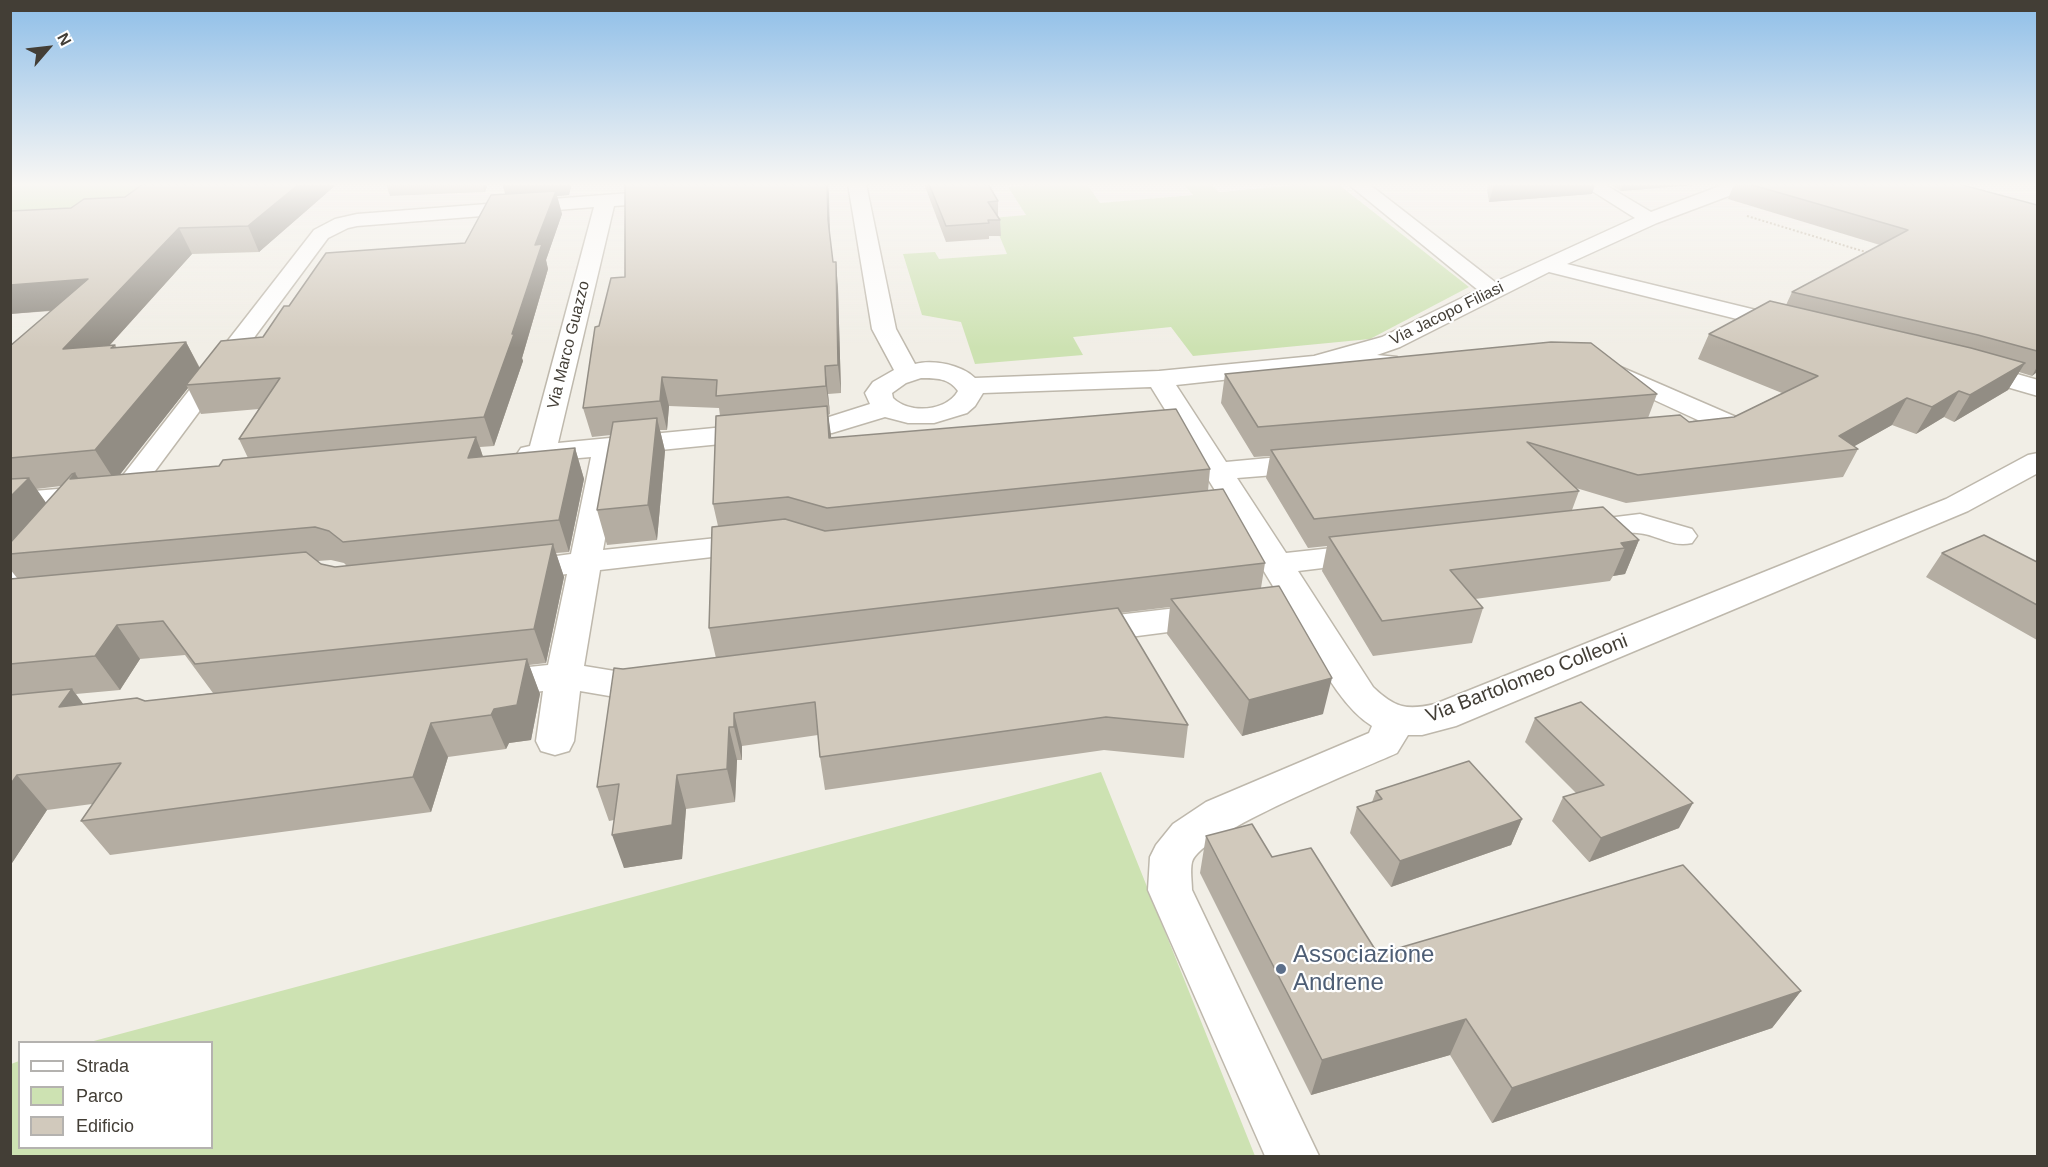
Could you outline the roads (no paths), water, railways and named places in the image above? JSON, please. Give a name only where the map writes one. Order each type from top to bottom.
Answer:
[{"type":"street","points":[[125,492],[318,238]]},
{"type":"street","name":"Via Marco Guazzo","points":[[542,453],[596,238]]},
{"type":"street","points":[[867,238],[884,329],[908,373]]},
{"type":"street","points":[[1426,238],[1493,291]]},
{"type":"street","name":"Via Jacopo Filiasi","points":[[1314,363],[1377,348],[1546,265],[1606,238]]},
{"type":"street","points":[[1546,265],[1815,331]]},
{"type":"street","name":"Via Jacopo Filiasi","points":[[969,386],[1159,379],[1314,363],[1408,362]]},
{"type":"street","points":[[1588,363],[1621,375],[1733,426],[1674,431]]},
{"type":"street","points":[[1952,364],[2037,388]]},
{"type":"street","points":[[921,370],[951,373],[964,380],[969,386],[968,398],[961,406],[941,413],[916,415],[901,413],[888,407],[881,400],[880,392],[890,380],[921,370]]},
{"type":"street","points":[[1159,379],[1360,696],[1373,709],[1393,722],[1383,742],[1221,814],[1188,836],[1172,857],[1170,890],[1292,1156]]},
{"type":"street","points":[[507,457],[832,425],[888,407]]},
{"type":"street","points":[[555,741],[564,676],[607,447]]},
{"type":"street","points":[[1218,471],[1335,461]]},
{"type":"street","name":"Via Bartolomeo Colleoni","points":[[1393,722],[1422,721],[1443,716],[1957,505],[2037,461]]},
{"type":"street","points":[[10,502],[160,489]]},
{"type":"street","points":[[10,579],[81,496]]},
{"type":"street","points":[[1157,515],[1239,507]]},
{"type":"street","points":[[1546,534],[1640,523],[1681,536]]},
{"type":"street","points":[[491,573],[782,540]]},
{"type":"street","points":[[1275,564],[1393,551]]},
{"type":"street","points":[[1054,635],[1300,604]]},
{"type":"street","points":[[459,687],[564,676],[633,687],[691,680]]},
{"type":"place","name":"Associazione Andrene","points":[[1281,969]]}]
